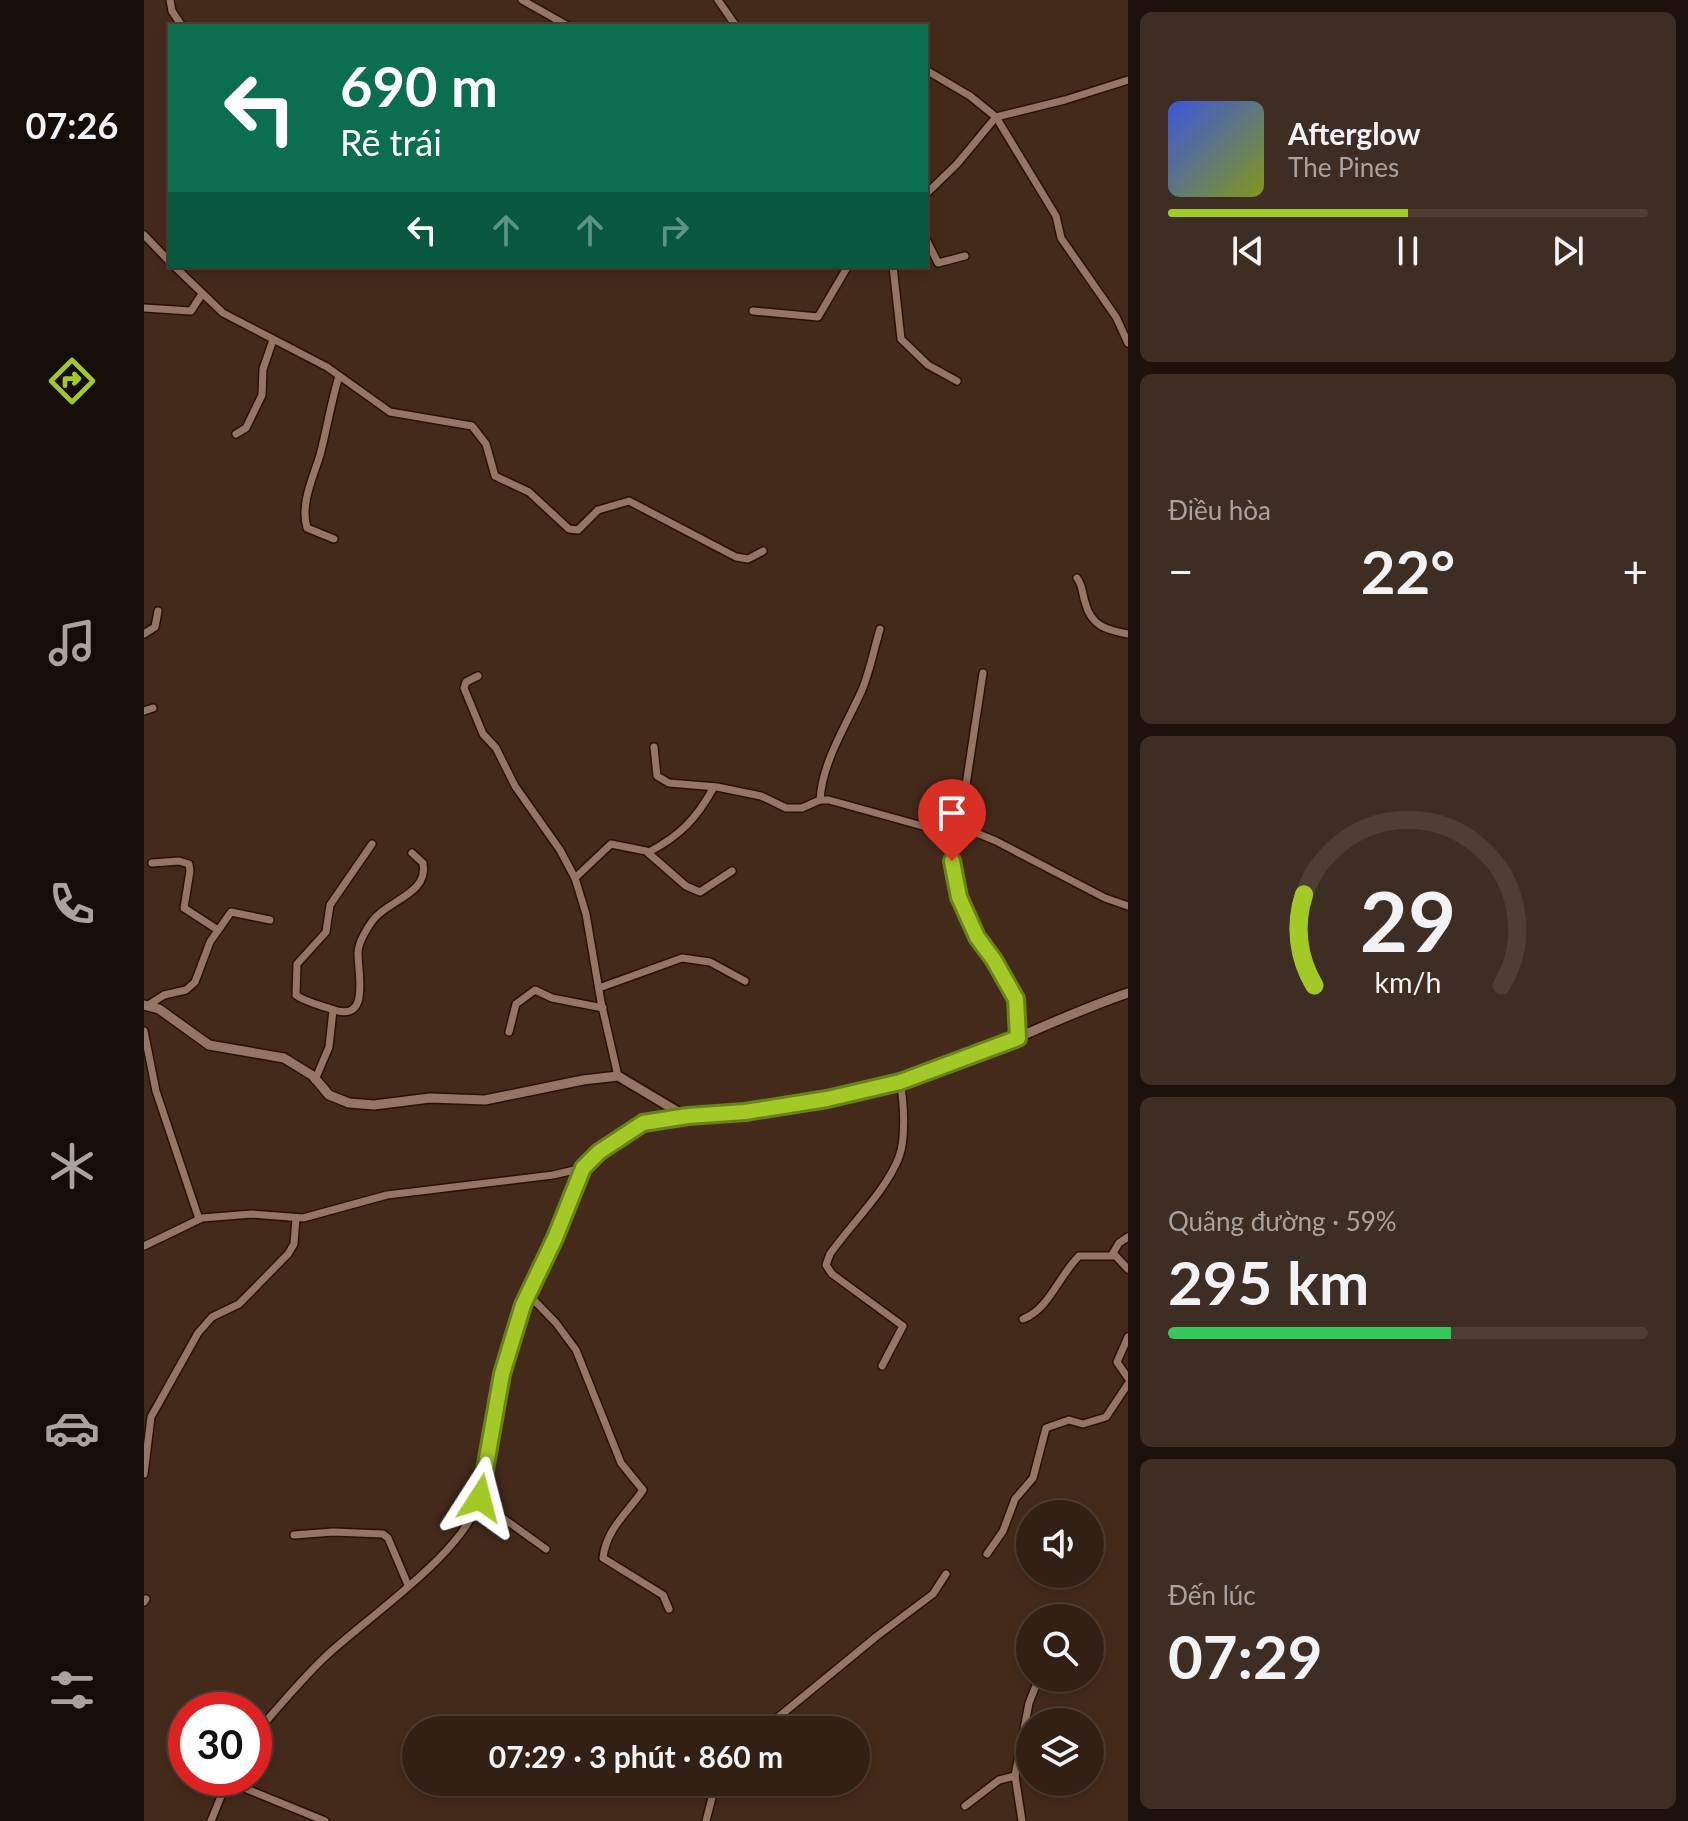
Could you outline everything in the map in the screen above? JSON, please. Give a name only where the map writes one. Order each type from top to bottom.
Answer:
[{"type":"street","points":[[170,0],[172,11],[181,24]]},
{"type":"street","points":[[522,0],[564,24]]},
{"type":"street","points":[[718,0],[735,24]]},
{"type":"street","points":[[928,71],[970,96],[996,117],[1056,216],[1057,232],[1116,317],[1128,343]]},
{"type":"street","points":[[928,192],[957,164],[996,117],[1128,80]]},
{"type":"street","points":[[144,235],[168,260]]},
{"type":"street","points":[[928,243],[938,263],[965,256]]},
{"type":"street","points":[[176,268],[223,313],[339,376],[390,412],[472,426],[486,444],[495,476],[529,492],[572,531],[578,530],[598,510],[629,501],[736,557],[748,559],[763,551]]},
{"type":"street","points":[[753,311],[818,317],[847,268]]},
{"type":"street","points":[[893,268],[901,339],[928,365],[957,381]]},
{"type":"street","points":[[144,308],[191,311],[202,294]]},
{"type":"street","points":[[236,434],[246,428],[262,395],[263,369],[273,340]]},
{"type":"street","points":[[334,539],[307,528],[305,521],[310,482],[339,376]]},
{"type":"street","points":[[1077,578],[1085,605],[1095,623],[1106,630],[1128,634]]},
{"type":"street","points":[[144,634],[155,627],[158,611]]},
{"type":"street","points":[[820,800],[821,787],[863,687],[880,629]]},
{"type":"street","points":[[962,827],[983,673]]},
{"type":"street","points":[[478,676],[466,682],[464,688],[483,734],[496,748],[509,777],[547,829],[575,878],[586,914],[618,1076]]},
{"type":"street","points":[[144,711],[153,708]]},
{"type":"street","points":[[654,747],[655,769],[660,780],[766,797],[786,808],[807,807],[820,800],[829,800],[939,831],[949,832],[962,827],[996,841],[1105,898],[1128,906]]},
{"type":"street","points":[[649,852],[684,831],[701,811],[714,787]]},
{"type":"street","points":[[372,844],[330,905],[326,932],[297,964],[296,995],[344,1013],[352,1010],[358,1001],[361,981],[358,948],[371,923],[386,908],[407,897],[423,876],[423,863],[412,853]]},
{"type":"street","points":[[575,878],[611,844],[637,847],[649,852],[686,886],[700,892],[732,871]]},
{"type":"street","points":[[152,863],[179,861],[189,864],[184,908],[218,930]]},
{"type":"street","points":[[952,861],[959,897],[977,937],[1016,999],[1018,1038]]},
{"type":"street","points":[[146,1005],[191,986],[218,930],[231,912],[270,920]]},
{"type":"street","points":[[599,988],[682,958],[710,962],[745,981]]},
{"type":"street","points":[[509,1032],[516,1004],[535,990],[552,998],[603,1008]]},
{"type":"street","points":[[272,1715],[324,1659],[460,1536],[479,1501],[506,1356],[528,1294],[583,1168],[599,1152],[637,1125],[688,1116],[802,1104],[900,1082],[1128,993]]},
{"type":"street","points":[[146,1005],[159,1009],[209,1045],[274,1054],[298,1066],[323,1091],[339,1100],[374,1105],[430,1098],[495,1099],[569,1082],[618,1076],[688,1116]]},
{"type":"street","points":[[315,1080],[329,1047],[333,1010]]},
{"type":"street","points":[[144,1031],[156,1091],[199,1219]]},
{"type":"street","points":[[882,1366],[903,1326],[832,1274],[826,1265],[830,1254],[869,1203],[899,1156],[903,1103],[900,1082]]},
{"type":"street","points":[[145,1244],[199,1219],[252,1214],[296,1218],[387,1195],[553,1175],[583,1168]]},
{"type":"street","points":[[144,1474],[151,1417],[190,1346],[212,1317],[239,1304],[288,1254],[294,1244],[296,1218]]},
{"type":"street","points":[[1113,1256],[1115,1248],[1128,1237]]},
{"type":"street","points":[[1023,1319],[1038,1313],[1061,1275],[1079,1256],[1113,1256],[1128,1269]]},
{"type":"street","points":[[528,1294],[576,1350],[617,1455],[624,1469],[643,1490],[611,1533],[603,1552],[604,1561],[621,1568],[663,1595],[669,1609]]},
{"type":"street","points":[[1128,1337],[1117,1362],[1128,1378]]},
{"type":"street","points":[[987,1554],[1003,1531],[1015,1499],[1033,1478],[1046,1428],[1069,1420],[1083,1424],[1106,1417],[1128,1384]]},
{"type":"street","points":[[479,1501],[546,1549]]},
{"type":"street","points":[[294,1535],[333,1532],[383,1534],[388,1538],[408,1585]]},
{"type":"street","points":[[780,1716],[933,1594],[946,1574]]},
{"type":"street","points":[[1022,1821],[1015,1776],[1033,1692]]},
{"type":"street","points":[[965,1806],[999,1780],[1015,1776]]},
{"type":"street","points":[[211,1821],[221,1796]]},
{"type":"street","points":[[267,1796],[325,1821]]},
{"type":"street","points":[[706,1821],[712,1796]]},
{"type":"route","points":[[480,1498],[506,1356],[523,1305],[555,1238],[583,1168],[599,1152],[643,1123],[827,1099],[900,1082],[1018,1038],[1016,999],[977,937],[954,882],[952,861]]}]
